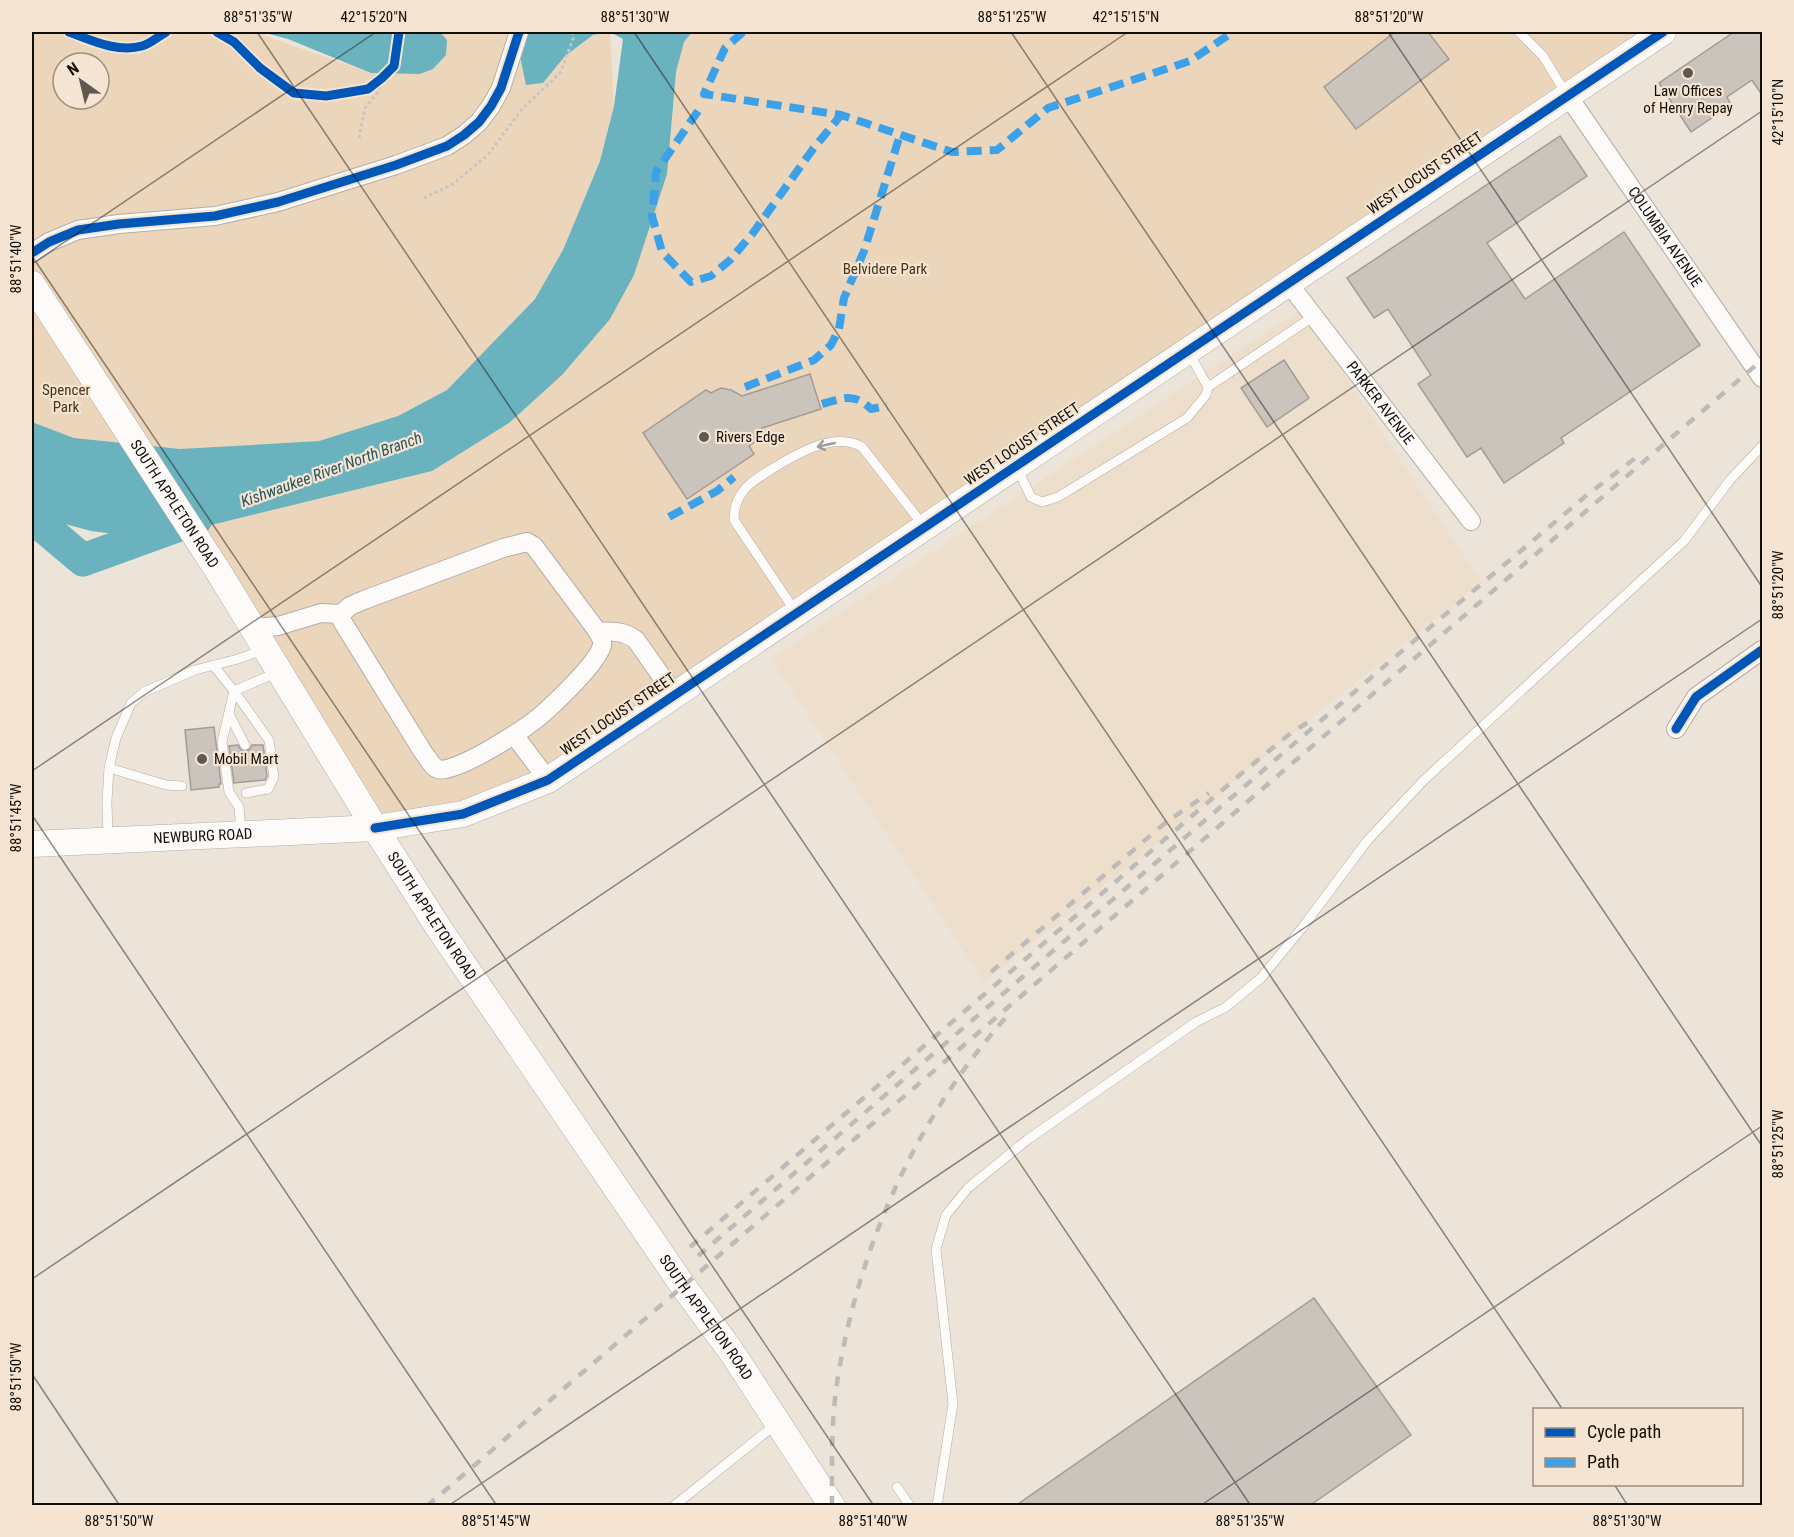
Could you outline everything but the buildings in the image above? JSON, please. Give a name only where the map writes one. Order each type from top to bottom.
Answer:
[{"type":"main road","name":"WEST LOCUST STREET","points":[[375,828],[463,814],[548,780],[1288,284],[1485,149],[1663,32]]},
{"type":"main road","name":"SOUTH APPLETON ROAD","points":[[32,284],[218,571],[375,828],[453,950],[683,1286],[731,1351],[832,1506]]},
{"type":"main road","name":"NEWBURG ROAD","points":[[32,844],[375,828]]},
{"type":"street","points":[[32,253],[49,242],[78,230],[119,224],[215,216],[278,202],[396,165],[447,146],[479,122],[491,106],[501,88],[519,32]]},
{"type":"street","name":"COLUMBIA AVENUE","points":[[1568,96],[1762,378]]},
{"type":"street","name":"PARKER AVENUE","points":[[1288,284],[1471,521]]},
{"type":"street","points":[[260,638],[278,626],[321,614],[341,614],[350,606],[364,600],[503,548],[527,542],[534,546],[598,632],[602,639],[602,646],[592,662],[538,718],[514,735],[456,767],[448,770],[438,769],[417,742],[342,621],[341,614]]},
{"type":"street","points":[[598,632],[614,630],[636,640],[674,694]]},
{"type":"street","points":[[1676,729],[1696,697],[1762,650]]},
{"type":"street","points":[[514,735],[548,780]]},
{"type":"lane","points":[[1519,32],[1543,56],[1568,96]]},
{"type":"lane","points":[[1016,466],[1031,497],[1042,502],[1058,497],[1187,418],[1206,395],[1208,387],[1314,316]]},
{"type":"lane","points":[[1188,351],[1208,387]]},
{"type":"lane","points":[[796,613],[734,520],[734,513],[742,491],[755,480],[795,455],[822,445],[853,442],[862,447],[924,527]]},
{"type":"lane","points":[[937,1506],[953,1404],[936,1249],[946,1215],[968,1188],[1027,1140],[1196,1022],[1226,1007],[1262,978],[1367,841],[1423,781],[1684,541],[1730,480],[1762,446]]},
{"type":"lane","points":[[108,841],[109,768],[116,738],[131,703],[144,692],[195,670],[237,659],[260,638]]},
{"type":"lane","points":[[213,665],[269,740],[274,777],[268,789],[246,793]]},
{"type":"lane","points":[[234,691],[279,671]]},
{"type":"lane","points":[[234,691],[222,742],[229,792],[239,807],[241,834]]},
{"type":"lane","points":[[229,714],[245,745]]},
{"type":"lane","points":[[109,768],[166,785],[182,786]]},
{"type":"lane","points":[[239,807],[250,781]]},
{"type":"lane","points":[[674,1506],[778,1422]]},
{"type":"lane","points":[[897,1486],[910,1506]]},
{"type":"path","points":[[424,198],[453,184],[489,155],[521,110],[560,73],[573,39],[573,32]]},
{"type":"path","points":[[368,89],[385,75]]},
{"type":"path","points":[[358,138],[365,108],[378,92],[385,75]]},
{"type":"shaded area","points":[[1301,309],[1481,582],[984,982],[771,659]]},
{"type":"green space","name":"Spencer Park","points":[[32,32],[254,32],[371,73],[420,74],[433,69],[433,32],[528,32],[526,84],[543,83],[565,56],[593,35],[610,32],[614,106],[600,161],[563,250],[535,299],[447,390],[398,416],[319,441],[180,449],[74,438],[32,422]]},
{"type":"green space","name":"Belvidere Park","points":[[692,32],[1663,32],[548,780],[375,828],[195,529],[432,471],[667,174],[676,72],[684,42]]},
{"type":"water","points":[[262,32],[440,32],[447,40],[446,55],[433,69],[420,74],[371,73],[288,39]]},
{"type":"water","points":[[528,32],[610,32],[593,35],[565,56],[543,83],[526,85],[520,56]]},
{"type":"water","points":[[610,32],[692,32],[684,42],[676,72],[667,174],[634,275],[610,319],[562,375],[509,423],[432,471],[195,529],[139,537],[91,531],[32,515],[32,422],[74,438],[180,449],[319,441],[398,416],[447,390],[535,299],[563,250],[600,161],[614,106],[623,39]]},
{"type":"waterway","name":"Kishwaukee River North Branch","points":[[32,517],[83,560],[196,519]]},
{"type":"railway","points":[[427,1506],[1762,360]]},
{"type":"railway","points":[[698,1256],[1402,651],[1587,495],[1642,453]]},
{"type":"railway","points":[[690,1247],[1242,773],[1291,733],[1310,721]]},
{"type":"railway","points":[[991,972],[1165,823],[1209,793]]},
{"type":"railway","points":[[832,1506],[833,1429],[837,1383],[847,1332],[876,1233],[896,1185],[920,1139],[947,1095],[1010,1013]]},
{"type":"marked path","points":[[743,32],[725,48],[704,94],[841,115],[952,152],[997,150],[1048,108],[1190,61],[1233,32]]},
{"type":"marked path","points":[[698,111],[656,172],[652,216],[662,252],[691,282],[711,276],[730,260],[753,233],[813,149],[841,115]]},
{"type":"marked path","points":[[745,387],[814,360],[831,345],[839,329],[844,298],[864,251],[900,135]]},
{"type":"marked path","points":[[822,404],[854,398],[871,409],[887,406]]},
{"type":"marked path","points":[[669,517],[717,491],[734,477]]},
{"type":"cycle path","points":[[69,32],[104,45],[123,48],[145,45],[166,32]]},
{"type":"cycle path","points":[[217,32],[234,42],[260,68],[294,93],[326,96],[368,89],[382,78],[394,66],[399,32]]},
{"type":"cycle path","points":[[32,253],[49,242],[78,230],[119,224],[215,216],[278,202],[396,165],[447,146],[479,122],[491,106],[501,88],[519,32]]},
{"type":"cycle path","points":[[375,828],[463,814],[548,780],[1663,32]]},
{"type":"cycle path","points":[[1676,729],[1696,697],[1762,650]]},
{"type":"place","name":"Law Offices of Henry Repay","points":[[1688,73]]},
{"type":"place","name":"Rivers Edge","points":[[704,437]]},
{"type":"place","name":"Mobil Mart","points":[[202,759]]}]
